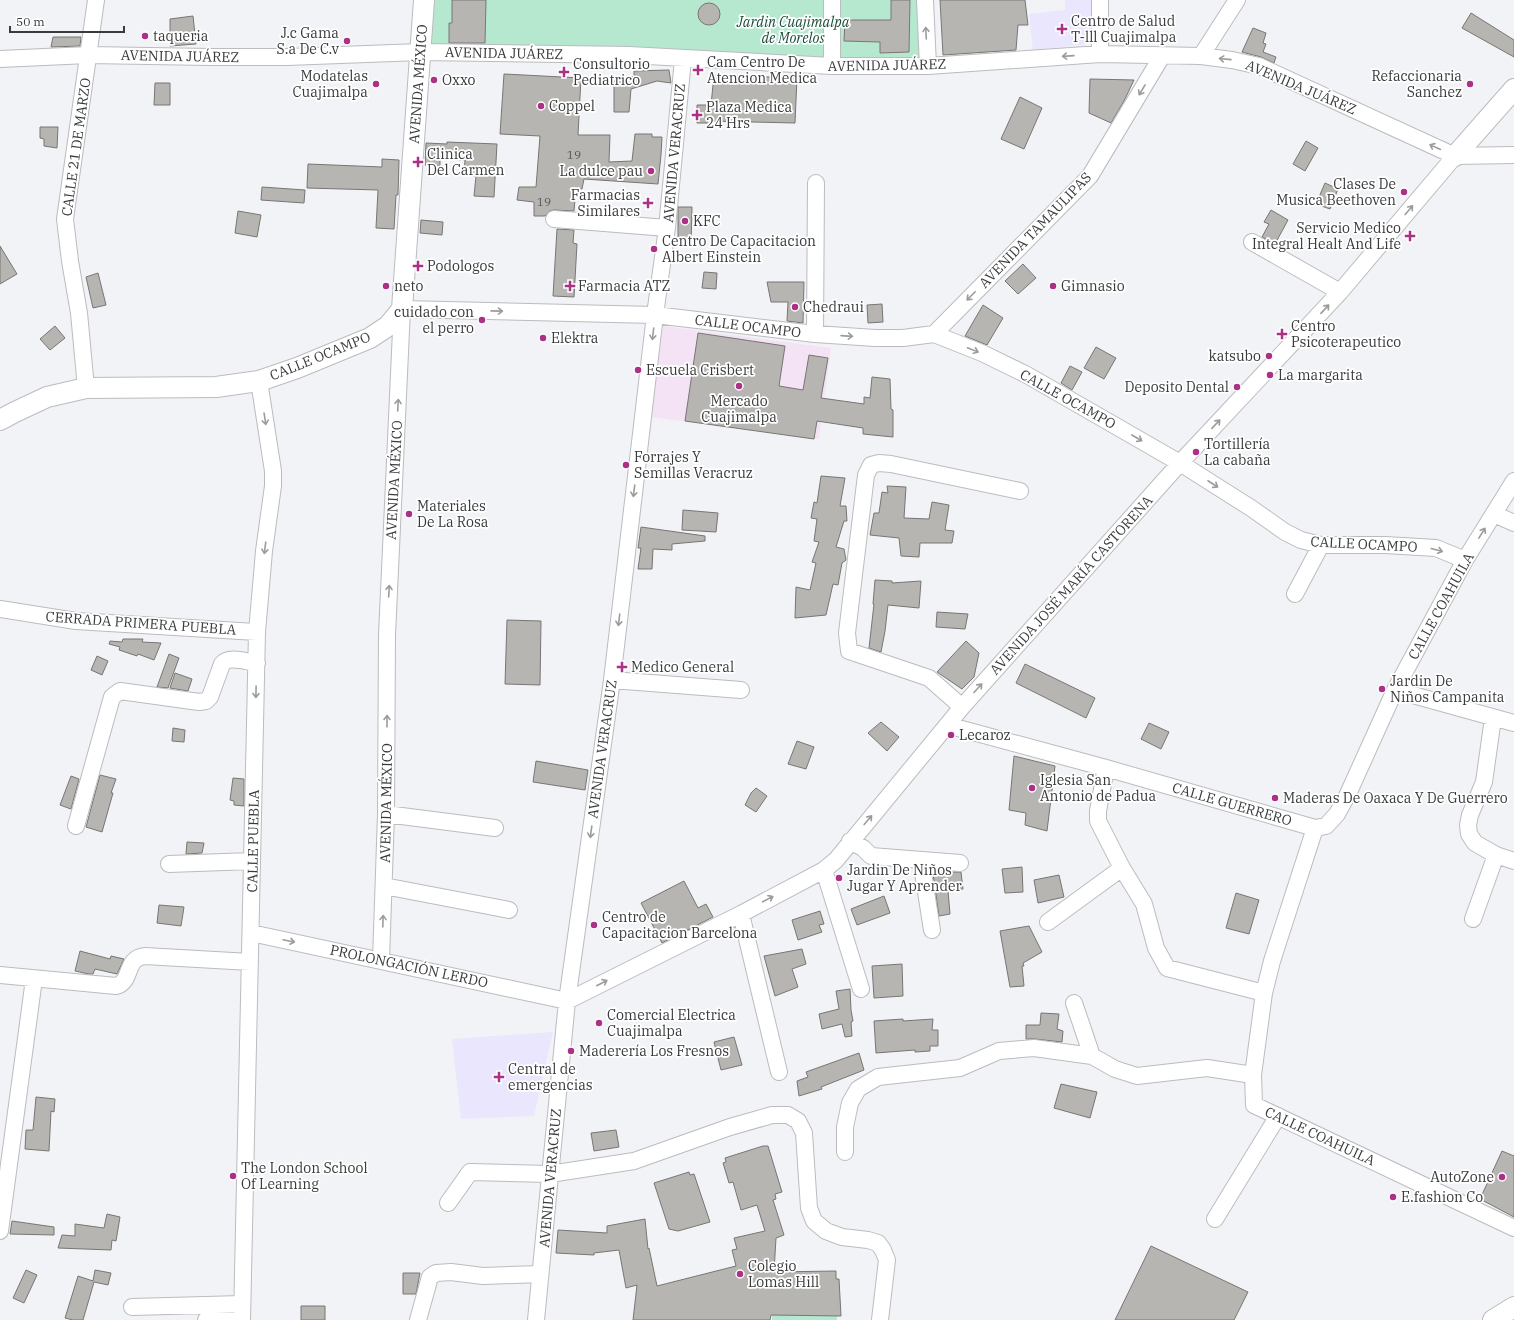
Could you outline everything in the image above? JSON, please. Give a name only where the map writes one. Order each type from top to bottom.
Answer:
[{"type":"main road","name":"AVENIDA MÉXICO","points":[[402,309],[424,0]]},
{"type":"main road","name":"AVENIDA JOSÉ MARÍA CASTORENA","points":[[1455,156],[1514,89]]},
{"type":"main road","name":"CALLE OCAMPO","points":[[0,420],[47,398],[86,388],[216,387],[259,381],[297,368],[370,338],[388,326],[402,309]]},
{"type":"main road","points":[[1493,1320],[1514,1307]]},
{"type":"street","name":"CALLE 21 DE MARZO","points":[[86,388],[78,313],[65,219],[96,0]]},
{"type":"street","points":[[832,0],[832,66]]},
{"type":"street","points":[[925,0],[928,66]]},
{"type":"street","points":[[1100,0],[1100,54]]},
{"type":"street","points":[[1201,56],[1237,0]]},
{"type":"street","name":"AVENIDA JUÁREZ","points":[[0,58],[88,55],[287,57],[420,52],[629,55],[832,66],[928,66],[1100,54],[1201,56],[1232,60],[1259,66],[1455,156],[1514,155]]},
{"type":"street","name":"AVENIDA TAMAULIPAS","points":[[934,334],[1090,176],[1162,56]]},
{"type":"street","name":"AVENIDA VERACRUZ","points":[[536,1320],[567,1000],[612,680],[655,315],[668,228],[683,59]]},
{"type":"street","name":"AVENIDA JOSÉ MARÍA CASTORENA","points":[[567,1000],[741,914],[824,870],[836,860],[850,841],[962,707],[1180,463],[1340,292],[1455,156]]},
{"type":"street","points":[[815,334],[816,183]]},
{"type":"street","points":[[554,219],[668,228]]},
{"type":"street","points":[[1252,242],[1340,292]]},
{"type":"street","name":"CALLE OCAMPO","points":[[402,309],[655,315],[815,334],[903,338],[934,334],[982,353],[1027,375],[1180,463],[1251,508],[1285,532],[1301,540],[1321,545],[1385,545],[1436,548],[1465,560]]},
{"type":"street","name":"AVENIDA MÉXICO","points":[[381,960],[386,814],[387,635],[402,309]]},
{"type":"street","name":"CALLE PUEBLA","points":[[242,1320],[258,632],[264,551],[273,486],[273,471],[259,381]]},
{"type":"street","points":[[962,707],[928,678],[849,651],[847,633],[866,475],[871,465],[879,463],[891,464],[1020,491]]},
{"type":"street","name":"CALLE COAHUILA","points":[[1514,481],[1465,560],[1395,690],[1348,794],[1337,814],[1326,826],[1315,828],[1272,961],[1264,994],[1253,1075],[1254,1105],[1514,1228]]},
{"type":"street","points":[[1494,514],[1514,523]]},
{"type":"street","points":[[1295,594],[1321,545]]},
{"type":"street","name":"CERRADA PRIMERA PUEBLA","points":[[0,609],[76,621],[258,632]]},
{"type":"street","points":[[76,826],[112,697],[120,691],[129,691],[206,702],[210,697],[222,664],[225,660],[230,659],[257,663]]},
{"type":"street","points":[[612,680],[741,690]]},
{"type":"street","points":[[1395,690],[1514,724]]},
{"type":"street","points":[[1493,718],[1484,782],[1470,815],[1468,825],[1469,834],[1475,843],[1496,855],[1514,861]]},
{"type":"street","name":"CALLE GUERRERO","points":[[947,725],[1106,768],[1315,828]]},
{"type":"street","points":[[1106,768],[1098,811],[1098,821],[1122,868],[1144,904],[1156,948],[1167,968],[1264,994]]},
{"type":"street","points":[[386,814],[495,828]]},
{"type":"street","points":[[850,841],[863,848],[871,856],[960,863]]},
{"type":"street","points":[[1473,919],[1496,855]]},
{"type":"street","points":[[921,860],[932,930]]},
{"type":"street","points":[[169,864],[252,862]]},
{"type":"street","points":[[1048,922],[1122,868]]},
{"type":"street","points":[[824,870],[861,989]]},
{"type":"street","points":[[384,886],[509,910]]},
{"type":"street","points":[[741,914],[779,1072]]},
{"type":"street","name":"PROLONGACIÓN LERDO","points":[[251,933],[567,1000]]},
{"type":"street","points":[[0,975],[116,986],[121,985],[132,961],[138,956],[250,962]]},
{"type":"street","points":[[0,1231],[34,979]]},
{"type":"street","points":[[1074,1003],[1092,1056]]},
{"type":"street","points":[[845,1152],[845,1127],[850,1103],[858,1089],[878,1077],[960,1068],[999,1051],[1034,1048],[1092,1056],[1115,1069],[1137,1076],[1207,1068],[1253,1075]]},
{"type":"street","points":[[448,1203],[470,1172],[550,1174],[634,1161],[730,1127],[772,1115],[788,1115],[798,1121],[804,1133],[809,1208],[814,1221],[826,1231],[842,1236],[878,1243],[883,1250],[887,1260],[880,1320]]},
{"type":"street","points":[[1215,1218],[1278,1116]]},
{"type":"street","points":[[418,1320],[430,1277],[436,1273],[451,1272],[483,1276],[540,1274]]},
{"type":"street","points":[[132,1308],[242,1304]]},
{"type":"street","points":[[206,1320],[231,1320]]},
{"type":"shaded area","name":"Centro de Salud T-lll Cuajimalpa","points":[[1065,0],[1091,0],[1096,43],[1033,50],[1029,14],[1065,10]]},
{"type":"shaded area","points":[[663,326],[831,348],[819,439],[650,417]]},
{"type":"shaded area","name":"Central de emergencias","points":[[553,1032],[534,1116],[461,1119],[452,1039]]},
{"type":"green space","name":"Jardin Cuajimalpa de Morelos","points":[[423,0],[923,0],[927,61],[420,52]]},
{"type":"green space","points":[[837,1309],[837,1320],[772,1320],[772,1310]]},
{"type":"building","points":[[452,0],[486,0],[485,43],[449,43],[449,23],[452,23]]},
{"type":"building","points":[[891,0],[910,0],[909,52],[880,53],[880,42],[844,41],[845,20],[891,20]]},
{"type":"building","points":[[940,0],[1025,0],[1028,25],[1018,25],[1016,50],[943,55]]},
{"type":"building","points":[[705,3],[713,3],[720,10],[720,18],[713,25],[705,25],[698,18],[698,10]]},
{"type":"building","points":[[1471,13],[1514,40],[1514,57],[1462,28]]},
{"type":"building","points":[[193,16],[196,44],[170,46],[170,19]]},
{"type":"building","points":[[1253,28],[1266,33],[1263,43],[1266,44],[1263,52],[1276,57],[1274,63],[1261,57],[1242,52]]},
{"type":"building","points":[[53,37],[81,37],[80,46],[51,47]]},
{"type":"building","points":[[669,70],[671,83],[657,81],[631,89],[629,112],[614,112],[614,79],[638,76],[634,75],[634,71]]},
{"type":"building","points":[[504,74],[581,78],[578,135],[610,135],[609,162],[632,161],[635,134],[652,134],[652,137],[662,137],[658,184],[584,179],[582,189],[576,188],[574,211],[554,210],[550,211],[545,216],[534,216],[534,202],[517,200],[519,187],[536,187],[540,136],[500,134]]},
{"type":"building","points":[[714,75],[797,78],[795,123],[710,121],[710,123],[697,123],[697,105],[711,105]]},
{"type":"building","points":[[1090,79],[1134,80],[1111,123],[1089,113]]},
{"type":"building","points":[[155,83],[170,83],[170,105],[154,105]]},
{"type":"building","points":[[1020,97],[1042,108],[1024,149],[1001,139]]},
{"type":"building","points":[[40,127],[58,127],[57,148],[44,146],[44,139],[40,138]]},
{"type":"building","points":[[1306,141],[1318,148],[1305,171],[1293,164]]},
{"type":"building","points":[[447,142],[497,144],[494,197],[474,196],[476,176],[464,175],[465,160],[440,159],[440,166],[425,165],[426,143],[447,144]]},
{"type":"building","points":[[382,159],[399,160],[398,195],[396,195],[394,229],[376,228],[378,190],[307,188],[308,164],[382,167]]},
{"type":"building","points":[[1325,183],[1338,189],[1330,209],[1316,204]]},
{"type":"building","points":[[262,187],[305,190],[304,203],[261,200]]},
{"type":"building","points":[[678,207],[692,207],[691,246],[678,245]]},
{"type":"building","points":[[1271,210],[1288,220],[1275,244],[1262,237],[1269,224],[1264,222]]},
{"type":"building","points":[[238,211],[261,215],[257,237],[235,233]]},
{"type":"building","points":[[421,220],[443,222],[442,235],[420,233]]},
{"type":"building","points":[[557,229],[574,230],[573,243],[577,244],[574,297],[553,296]]},
{"type":"building","points":[[0,246],[17,274],[0,284]]},
{"type":"building","points":[[1023,264],[1036,278],[1018,294],[1005,281]]},
{"type":"building","points":[[704,272],[717,273],[716,289],[702,288]]},
{"type":"building","points":[[98,273],[106,305],[93,308],[86,277]]},
{"type":"building","points":[[767,282],[804,282],[803,323],[787,321],[788,302],[771,302]]},
{"type":"building","points":[[882,304],[883,322],[868,323],[867,305]]},
{"type":"building","points":[[983,305],[1003,318],[987,345],[965,336]]},
{"type":"building","points":[[55,326],[65,338],[50,350],[40,339]]},
{"type":"building","points":[[698,333],[785,346],[779,386],[803,390],[809,355],[828,358],[821,398],[864,404],[864,397],[870,398],[872,377],[890,379],[891,409],[893,410],[893,437],[863,434],[863,428],[817,421],[814,439],[685,421]]},
{"type":"building","points":[[1096,347],[1116,358],[1104,379],[1084,368]]},
{"type":"building","points":[[1070,366],[1082,372],[1072,390],[1061,383]]},
{"type":"building","points":[[821,476],[845,478],[840,506],[846,506],[847,521],[844,521],[836,547],[844,549],[846,560],[842,563],[838,585],[833,584],[826,615],[795,618],[796,587],[810,590],[816,563],[812,562],[819,542],[814,541],[817,519],[811,518],[814,502],[817,503]]},
{"type":"building","points":[[887,486],[906,487],[904,518],[929,519],[932,502],[949,505],[945,530],[954,531],[952,543],[920,543],[919,557],[901,556],[899,538],[870,535],[874,513],[879,513],[882,492],[888,493]]},
{"type":"building","points":[[683,510],[718,513],[716,532],[682,530]]},
{"type":"building","points":[[641,527],[705,536],[705,541],[672,544],[672,550],[653,549],[652,569],[638,569],[641,548],[638,548]]},
{"type":"building","points":[[875,580],[892,581],[892,583],[921,581],[919,608],[888,605],[881,652],[869,648]]},
{"type":"building","points":[[937,612],[968,614],[965,629],[936,627]]},
{"type":"building","points":[[507,620],[541,621],[540,685],[505,684]]},
{"type":"building","points":[[123,639],[143,639],[142,642],[161,643],[154,660],[138,654],[137,656],[119,650],[120,647],[109,644],[110,641],[122,642]]},
{"type":"building","points":[[966,641],[979,653],[974,677],[962,689],[937,672]]},
{"type":"building","points":[[169,654],[179,658],[168,688],[157,687]]},
{"type":"building","points":[[97,656],[108,661],[102,675],[91,670]]},
{"type":"building","points":[[1025,664],[1095,698],[1086,718],[1016,683]]},
{"type":"building","points":[[175,673],[192,679],[188,691],[170,688]]},
{"type":"building","points":[[881,722],[899,737],[887,751],[868,733]]},
{"type":"building","points":[[1149,723],[1169,732],[1161,749],[1141,739]]},
{"type":"building","points":[[173,728],[185,730],[184,742],[172,741]]},
{"type":"building","points":[[797,741],[814,747],[806,769],[788,764]]},
{"type":"building","name":"Iglesia San Antonio de Padua","points":[[1014,756],[1055,766],[1047,831],[1025,825],[1026,813],[1009,810]]},
{"type":"building","points":[[536,761],[588,770],[585,790],[533,782]]},
{"type":"building","points":[[100,775],[116,779],[111,793],[113,793],[102,832],[86,827]]},
{"type":"building","points":[[71,776],[79,779],[71,809],[60,805]]},
{"type":"building","points":[[233,778],[244,779],[244,806],[234,805],[234,801],[230,800]]},
{"type":"building","points":[[756,788],[767,796],[756,812],[745,805],[751,793]]},
{"type":"building","points":[[187,842],[204,843],[202,853],[186,854]]},
{"type":"building","points":[[1022,867],[1023,892],[1005,893],[1002,869]]},
{"type":"building","points":[[961,872],[963,889],[948,891],[950,914],[939,916],[933,874]]},
{"type":"building","points":[[1059,875],[1064,897],[1038,903],[1034,880]]},
{"type":"building","points":[[684,881],[698,908],[706,904],[713,917],[662,943],[641,903]]},
{"type":"building","points":[[1236,893],[1259,900],[1249,934],[1226,928]]},
{"type":"building","points":[[884,896],[890,913],[857,925],[851,909]]},
{"type":"building","points":[[159,905],[184,907],[181,926],[157,923]]},
{"type":"building","points":[[820,911],[824,924],[819,925],[822,932],[798,940],[792,920]]},
{"type":"building","points":[[1029,926],[1042,952],[1023,963],[1024,986],[1010,987],[1000,931]]},
{"type":"building","points":[[802,949],[806,964],[792,969],[798,987],[775,996],[764,956]]},
{"type":"building","points":[[80,951],[110,959],[111,956],[124,959],[117,974],[95,969],[93,974],[89,974],[75,971]]},
{"type":"building","points":[[902,964],[903,996],[874,998],[872,966]]},
{"type":"building","points":[[850,989],[853,1021],[851,1022],[852,1036],[845,1037],[842,1024],[822,1029],[819,1014],[839,1009],[836,991]]},
{"type":"building","points":[[1041,1013],[1059,1014],[1057,1029],[1063,1031],[1062,1042],[1026,1039],[1026,1025],[1040,1025]]},
{"type":"building","points":[[903,1019],[903,1021],[933,1019],[932,1030],[938,1030],[938,1046],[930,1046],[930,1051],[915,1052],[915,1050],[876,1053],[874,1021]]},
{"type":"building","points":[[734,1037],[742,1065],[721,1070],[714,1042]]},
{"type":"building","points":[[859,1053],[864,1070],[821,1087],[822,1089],[799,1096],[797,1081],[808,1077],[806,1072]]},
{"type":"building","points":[[1061,1084],[1097,1092],[1090,1118],[1054,1108]]},
{"type":"building","points":[[36,1097],[55,1099],[54,1112],[51,1111],[49,1151],[25,1149],[26,1130],[33,1130]]},
{"type":"building","points":[[616,1130],[619,1147],[594,1151],[591,1133]]},
{"type":"building","points":[[763,1146],[768,1146],[782,1192],[775,1194],[776,1199],[773,1200],[784,1235],[776,1238],[774,1272],[836,1271],[836,1279],[839,1279],[841,1316],[771,1315],[770,1320],[633,1320],[637,1285],[626,1288],[619,1250],[594,1253],[594,1255],[556,1253],[558,1230],[607,1233],[607,1226],[645,1219],[648,1249],[649,1248],[657,1286],[736,1266],[732,1250],[737,1249],[734,1238],[765,1231],[757,1205],[741,1210],[733,1182],[729,1183],[723,1163],[726,1162],[725,1158]]},
{"type":"building","name":"AutoZone","points":[[1502,1151],[1514,1156],[1514,1217],[1480,1199]]},
{"type":"building","points":[[689,1172],[690,1175],[694,1174],[710,1222],[678,1231],[669,1229],[654,1183]]},
{"type":"building","points":[[107,1214],[120,1217],[116,1241],[112,1240],[111,1250],[58,1248],[62,1235],[75,1236],[75,1224],[104,1228]]},
{"type":"building","points":[[12,1221],[54,1227],[54,1235],[10,1234]]},
{"type":"building","points":[[1151,1246],[1248,1292],[1234,1320],[1115,1320]]},
{"type":"building","points":[[26,1270],[37,1275],[24,1303],[13,1298]]},
{"type":"building","points":[[95,1270],[111,1273],[108,1285],[94,1282],[83,1320],[65,1318],[78,1276],[93,1281]]},
{"type":"building","points":[[403,1273],[420,1273],[416,1294],[403,1294]]},
{"type":"building","points":[[301,1306],[325,1306],[325,1320],[301,1320]]},
{"type":"place","name":"Centro de Salud T-lll Cuajimalpa","points":[[1062,29]]},
{"type":"place","name":"taqueria","points":[[145,36]]},
{"type":"place","name":"J.c Gama S.a De C.v","points":[[347,41]]},
{"type":"place","name":"Cam Centro De Atencion Medica","points":[[698,70]]},
{"type":"place","name":"Consultorio Pediatrico","points":[[564,72]]},
{"type":"place","name":"Oxxo","points":[[434,80]]},
{"type":"place","name":"Modatelas Cuajimalpa","points":[[376,84]]},
{"type":"place","name":"Refaccionaria Sanchez","points":[[1470,84]]},
{"type":"place","name":"Coppel","points":[[541,106]]},
{"type":"place","name":"Plaza Medica 24 Hrs","points":[[697,115]]},
{"type":"place","name":"Clinica Del Carmen","points":[[418,162]]},
{"type":"place","name":"La dulce pau","points":[[651,171]]},
{"type":"place","name":"Clases De Musica Beethoven","points":[[1404,192]]},
{"type":"place","name":"Farmacias Similares","points":[[648,203]]},
{"type":"place","name":"KFC","points":[[685,221]]},
{"type":"place","name":"Servicio Medico Integral Healt And Life","points":[[1410,236]]},
{"type":"place","name":"Centro De Capacitacion Albert Einstein","points":[[654,249]]},
{"type":"place","name":"Podologos","points":[[418,266]]},
{"type":"place","name":"neto","points":[[386,286]]},
{"type":"place","name":"Farmacia ATZ","points":[[570,286]]},
{"type":"place","name":"Gimnasio","points":[[1053,286]]},
{"type":"place","name":"Chedraui","points":[[795,307]]},
{"type":"place","name":"cuidado con el perro","points":[[482,320]]},
{"type":"place","name":"Centro Psicoterapeutico","points":[[1282,334]]},
{"type":"place","name":"Elektra","points":[[543,338]]},
{"type":"place","name":"katsubo","points":[[1269,356]]},
{"type":"place","name":"Escuela Crisbert","points":[[638,370]]},
{"type":"place","name":"La margarita","points":[[1270,375]]},
{"type":"place","name":"Mercado Cuajimalpa","points":[[739,386]]},
{"type":"place","name":"Deposito Dental","points":[[1237,387]]},
{"type":"place","name":"Tortillería La cabaña","points":[[1196,452]]},
{"type":"place","name":"Forrajes Y Semillas Veracruz","points":[[626,465]]},
{"type":"place","name":"Materiales De La Rosa","points":[[409,514]]},
{"type":"place","name":"Medico General","points":[[622,667]]},
{"type":"place","name":"Jardin De Niños Campanita","points":[[1382,689]]},
{"type":"place","name":"Lecaroz","points":[[951,735]]},
{"type":"place","name":"Iglesia San Antonio de Padua","points":[[1032,788]]},
{"type":"place","name":"Maderas De Oaxaca Y De Guerrero","points":[[1275,798]]},
{"type":"place","name":"Jardin De Niños Jugar Y Aprender","points":[[839,878]]},
{"type":"place","name":"Centro de Capacitacion Barcelona","points":[[594,925]]},
{"type":"place","name":"Comercial Electrica Cuajimalpa","points":[[599,1023]]},
{"type":"place","name":"Maderería Los Fresnos","points":[[571,1051]]},
{"type":"place","name":"Central de emergencias","points":[[499,1077]]},
{"type":"place","name":"The London School Of Learning","points":[[233,1176]]},
{"type":"place","name":"AutoZone","points":[[1502,1177]]},
{"type":"place","name":"E.fashion Co","points":[[1393,1197]]},
{"type":"place","name":"Colegio Lomas Hill","points":[[740,1274]]}]
